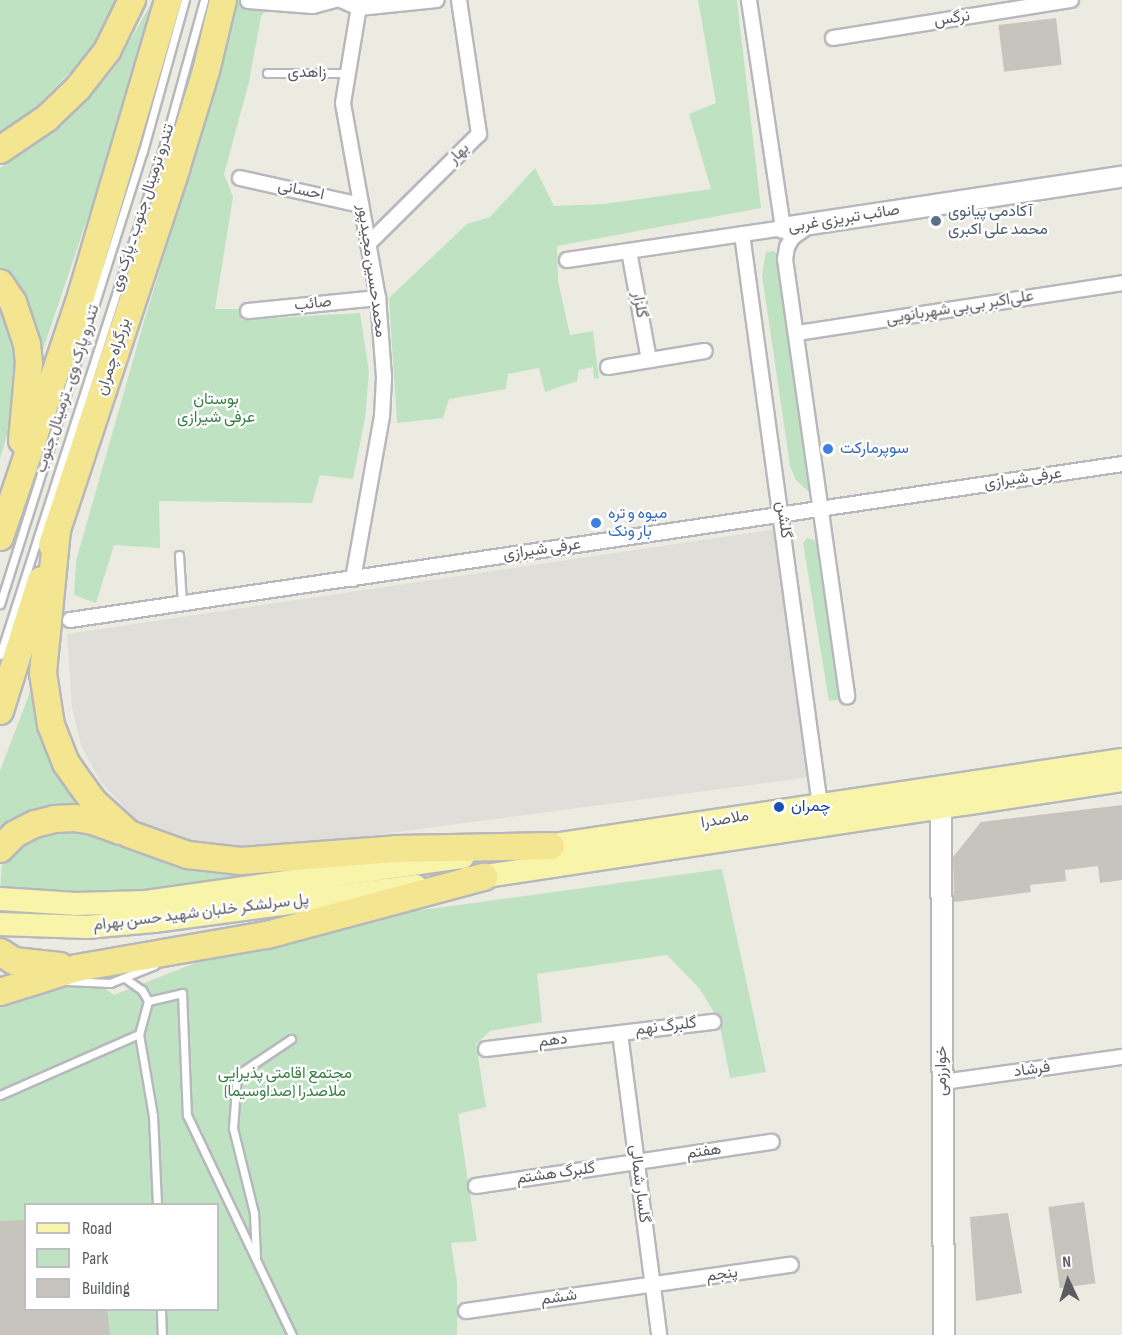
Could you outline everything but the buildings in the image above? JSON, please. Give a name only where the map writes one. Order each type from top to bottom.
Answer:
[{"type":"highway","points":[[0,150],[46,118],[78,88],[107,51],[132,0]]},
{"type":"highway","points":[[0,537],[81,296],[168,0]]},
{"type":"highway","name":"بزرگراه چمران","points":[[0,711],[206,70],[235,1]]},
{"type":"highway","points":[[0,283],[16,309],[27,344],[28,363],[19,480]]},
{"type":"highway","points":[[57,530],[43,673],[51,724],[66,763],[80,783],[94,802],[129,834]]},
{"type":"highway","points":[[0,849],[15,834],[35,824],[55,819],[74,818],[93,821],[188,855],[241,861],[396,849],[551,846]]},
{"type":"highway","points":[[0,992],[45,976],[77,968],[267,935],[484,877]]},
{"type":"highway","points":[[0,952],[14,961],[77,968]]},
{"type":"main road","name":"ملاصدرا","points":[[400,865],[551,846],[1122,760]]},
{"type":"main road","name":"ملاصدرا","points":[[401,888],[1122,780]]},
{"type":"main road","name":"پل سرلشکر خلبان شهید حسن بهرام","points":[[0,899],[76,904],[146,902],[230,892],[400,865]]},
{"type":"main road","name":"پل سرلشکر خلبان شهید حسن بهرام","points":[[0,924],[87,927],[165,920],[401,888]]},
{"type":"street","points":[[235,1],[313,6],[335,0]]},
{"type":"street","points":[[341,0],[360,4],[437,0]]},
{"type":"street","name":"بهار","points":[[368,244],[479,134],[459,0]]},
{"type":"street","points":[[749,0],[783,228]]},
{"type":"street","name":"نرگس","points":[[833,38],[1071,0]]},
{"type":"street","name":"محمدحسین مجیدپور","points":[[353,579],[382,416],[384,377],[378,298],[343,103],[346,73],[360,4]]},
{"type":"street","name":"صائب تبریزی غربی","points":[[567,260],[1122,177]]},
{"type":"street","name":"احسانی","points":[[240,178],[362,205]]},
{"type":"street","points":[[811,224],[792,238],[785,259],[847,697]]},
{"type":"street","name":"گلشن","points":[[742,234],[782,514],[820,806]]},
{"type":"street","name":"گلزار","points":[[629,251],[648,360]]},
{"type":"street","name":"علی‌اکبر بی‌بی شهربانویی","points":[[797,333],[1122,283]]},
{"type":"street","name":"صائب","points":[[248,310],[378,298]]},
{"type":"street","points":[[608,367],[705,351]]},
{"type":"street","name":"عرفی شیرازی","points":[[70,620],[1122,464]]},
{"type":"street","name":"خوارزمی","points":[[941,808],[944,1335]]},
{"type":"street","name":"گلبرگ نهم","points":[[620,1033],[713,1022]]},
{"type":"street","name":"دهم","points":[[486,1049],[620,1033]]},
{"type":"street","name":"گلسار شمالی","points":[[620,1033],[659,1335]]},
{"type":"street","name":"فرشاد","points":[[943,1082],[1122,1057]]},
{"type":"street","name":"هفتم","points":[[636,1162],[772,1142]]},
{"type":"street","name":"گلبرگ هشتم","points":[[476,1186],[636,1162]]},
{"type":"street","name":"پنجم","points":[[652,1284],[791,1265]]},
{"type":"street","name":"ششم","points":[[466,1311],[652,1284]]},
{"type":"lane","name":"تندرو پارک وی ـ ترمینال جنوب","points":[[0,604],[143,152],[185,0]]},
{"type":"lane","name":"تندرو ترمینال جنوب ـ پارک وی","points":[[0,655],[165,142],[204,0]]},
{"type":"lane","name":"زاهدی","points":[[267,73],[346,73]]},
{"type":"lane","points":[[179,555],[182,604]]},
{"type":"lane","points":[[45,976],[92,984],[126,979],[180,950]]},
{"type":"lane","points":[[126,979],[142,990],[148,1001],[140,1034],[153,1116],[157,1203]]},
{"type":"lane","points":[[148,1001],[182,993],[188,1115],[292,1335]]},
{"type":"lane","points":[[0,1095],[140,1034]]},
{"type":"lane","points":[[256,1260],[254,1213],[233,1128],[237,1075],[291,1039]]},
{"type":"lane","points":[[161,1311],[162,1335]]},
{"type":"shaded area","points":[[777,529],[810,777],[247,852],[188,843],[138,822],[100,781],[81,745],[72,707],[67,634]]},
{"type":"green space","points":[[0,0],[119,0],[99,43],[22,121],[0,133]]},
{"type":"green space","points":[[153,0],[141,61],[39,361],[0,271],[0,168],[61,127],[89,98],[115,67]]},
{"type":"green space","name":"بوستان عرفی شیرازی","points":[[235,0],[275,0],[261,16],[249,82],[224,174],[233,197],[215,309],[240,309],[242,320],[360,313],[369,372],[365,419],[353,479],[320,475],[312,503],[159,501],[160,548],[114,545],[96,603],[74,595],[76,561],[143,325],[222,63]]},
{"type":"green space","points":[[698,0],[737,0],[761,208],[557,246],[558,281],[570,335],[593,331],[599,378],[594,379],[593,367],[579,370],[577,381],[545,392],[539,368],[508,374],[506,389],[449,399],[443,418],[397,423],[389,298],[467,224],[490,217],[535,168],[554,206],[604,204],[711,189],[689,114],[716,103]]},
{"type":"green space","points":[[774,251],[777,254],[809,492],[796,480],[790,466],[762,275],[766,252]]},
{"type":"green space","points":[[0,297],[19,343],[16,404],[0,459]]},
{"type":"green space","points":[[807,538],[817,541],[841,695],[838,700],[829,701],[803,543]]},
{"type":"green space","points":[[32,687],[103,817],[0,839],[0,771]]},
{"type":"green space","points":[[64,824],[164,856],[388,855],[174,891],[42,895],[0,891],[2,861],[16,844]]},
{"type":"green space","name":"مجتمع اقامتی پذیرایی ملاصدرا (صداوسیما)","points":[[722,869],[766,1072],[730,1078],[719,1021],[700,989],[667,955],[537,974],[542,1022],[490,1031],[476,1044],[486,1107],[458,1114],[477,1241],[451,1243],[457,1283],[457,1335],[0,1335],[0,1004],[54,985],[104,988],[114,995],[195,963],[385,915]]},
{"type":"place","name":"آکادمی پیانوی محمد علی‌ اکبری","points":[[936,221]]},
{"type":"place","name":"سوپرمارکت","points":[[828,449]]},
{"type":"place","name":"میوه و تره بار ونک","points":[[596,523]]},
{"type":"place","name":"چمران","points":[[779,807]]}]
